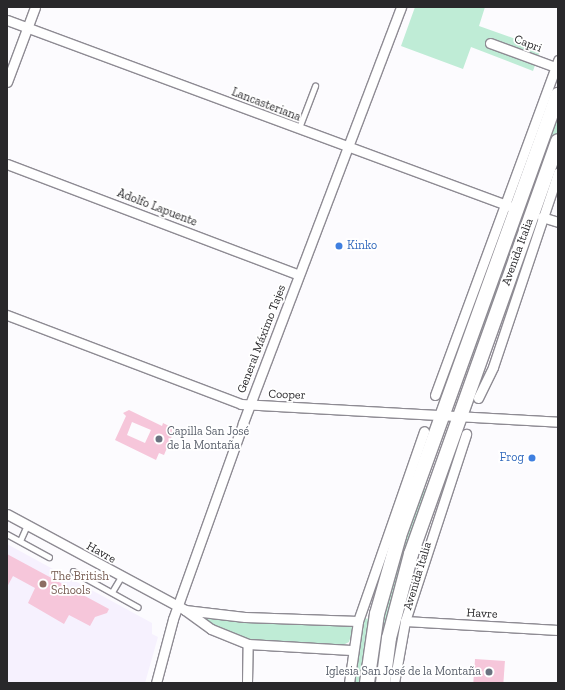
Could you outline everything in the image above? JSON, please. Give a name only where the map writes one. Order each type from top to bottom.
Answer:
[{"type":"main road","name":"Avenida Italia","points":[[367,683],[377,614],[387,560],[395,535],[419,483],[421,460],[443,414],[449,376],[551,102]]},
{"type":"main road","name":"Avenida Italia","points":[[383,683],[393,618],[441,477],[460,415],[558,141]]},
{"type":"main road","points":[[456,358],[454,408],[460,415]]},
{"type":"main road","points":[[441,477],[437,459],[450,421],[443,414]]},
{"type":"street","points":[[7,82],[36,7]]},
{"type":"street","name":"General Máximo Tajes","points":[[156,683],[250,405],[398,8]]},
{"type":"street","name":"Lancasteriana","points":[[7,20],[347,148],[511,207]]},
{"type":"street","name":"Capri","points":[[490,43],[557,65]]},
{"type":"street","name":"Avenida Italia","points":[[551,102],[557,65]]},
{"type":"street","name":"Adolfo Lapuente","points":[[7,164],[299,275]]},
{"type":"street","name":"Avenida Italia","points":[[478,398],[493,367],[558,173]]},
{"type":"street","points":[[542,217],[558,222]]},
{"type":"street","name":"Cooper","points":[[7,315],[250,405],[443,414],[558,422]]},
{"type":"street","points":[[456,358],[493,367]]},
{"type":"street","name":"Avenida Italia","points":[[435,395],[449,376]]},
{"type":"street","name":"Avenida Italia","points":[[395,535],[421,460],[424,431]]},
{"type":"street","name":"Avenida Italia","points":[[394,683],[405,621],[441,477],[466,434]]},
{"type":"street","points":[[419,483],[441,477]]},
{"type":"street","name":"Havre","points":[[7,514],[181,609],[211,629],[248,644],[351,650]]},
{"type":"street","name":"Avenida Italia","points":[[349,683],[351,650],[358,621],[387,560]]},
{"type":"street","name":"Havre","points":[[181,609],[245,617],[358,621]]},
{"type":"street","name":"Havre","points":[[405,621],[558,630]]},
{"type":"street","points":[[247,683],[248,644]]},
{"type":"lane","points":[[299,130],[315,86]]},
{"type":"lane","points":[[20,541],[27,525]]},
{"type":"lane","points":[[7,534],[49,556]]},
{"type":"lane","points":[[73,571],[138,607]]},
{"type":"lane","points":[[112,592],[121,577]]},
{"type":"shaded area","name":"The British Schools","points":[[7,544],[152,623],[152,634],[158,637],[145,683],[7,683]]},
{"type":"green space","points":[[415,7],[485,7],[479,26],[541,48],[533,71],[471,47],[463,69],[401,46]]},
{"type":"green space","points":[[558,108],[558,130],[471,359],[470,357]]},
{"type":"green space","points":[[423,488],[427,490],[379,683],[372,683],[391,579]]},
{"type":"green space","points":[[196,615],[351,625],[353,629],[349,642],[343,645],[249,640],[211,626]]},
{"type":"green space","points":[[370,618],[362,683],[353,683],[355,647],[365,619]]},
{"type":"building","points":[[129,410],[162,426],[163,423],[175,429],[164,455],[159,453],[156,460],[115,440],[126,416],[123,413]],"holes":[[[132,422],[151,430],[145,443],[127,435]]]},
{"type":"building","points":[[7,554],[109,609],[107,613],[95,617],[90,626],[69,615],[64,624],[28,603],[35,588],[13,576],[7,587]]},
{"type":"building","name":"Iglesia San José de la Montaña","points":[[475,659],[505,661],[503,683],[473,683]]},
{"type":"place","name":"Kinko","points":[[339,246]]},
{"type":"place","name":"Capilla San José de la Montaña","points":[[159,439]]},
{"type":"place","name":"Frog","points":[[532,458]]},
{"type":"place","name":"The British Schools","points":[[43,584]]},
{"type":"place","name":"Iglesia San José de la Montaña","points":[[489,672]]}]
